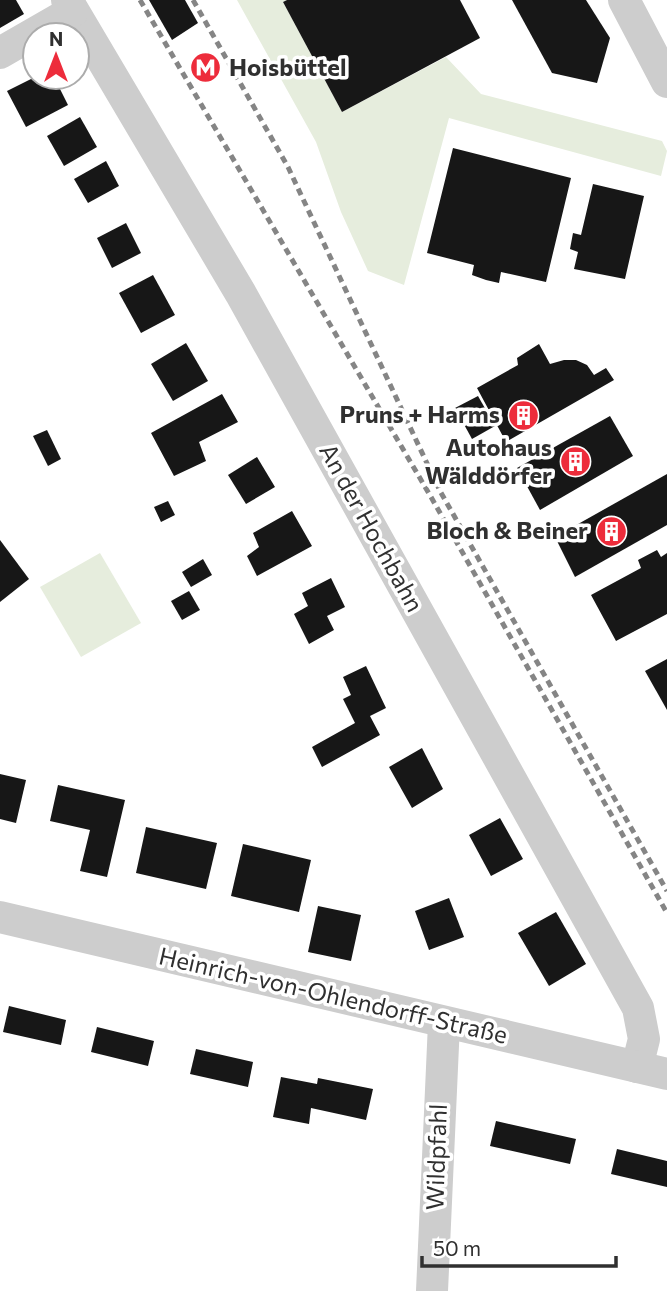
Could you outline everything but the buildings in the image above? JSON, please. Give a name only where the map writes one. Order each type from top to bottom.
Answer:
[{"type":"street","points":[[624,0],[667,82]]},
{"type":"street","points":[[0,54],[70,6]]},
{"type":"street","name":"An der Hochbahn","points":[[70,6],[241,294],[638,1008],[652,1071]]},
{"type":"street","name":"Heinrich-von-Ohlendorff-Straße","points":[[0,917],[652,1071]]},
{"type":"street","name":"Wildpfahl","points":[[432,1291],[444,1023]]},
{"type":"green space","points":[[237,0],[287,0],[283,2],[342,112],[446,57],[481,94],[662,141],[667,151],[661,176],[449,118],[404,285],[368,271],[341,212],[316,142]]},
{"type":"green space","points":[[100,553],[141,623],[81,657],[40,587]]},
{"type":"railway","points":[[140,0],[431,497],[667,913]]},
{"type":"railway","points":[[193,0],[288,167],[440,491],[667,891]]},
{"type":"place","name":"Hoisbüttel","points":[[206,68]]},
{"type":"place","name":"Pruns + Harms","points":[[523,415]]},
{"type":"place","name":"Autohaus Wälddörfer","points":[[575,462]]},
{"type":"place","name":"Bloch & Beiner","points":[[611,531]]}]
